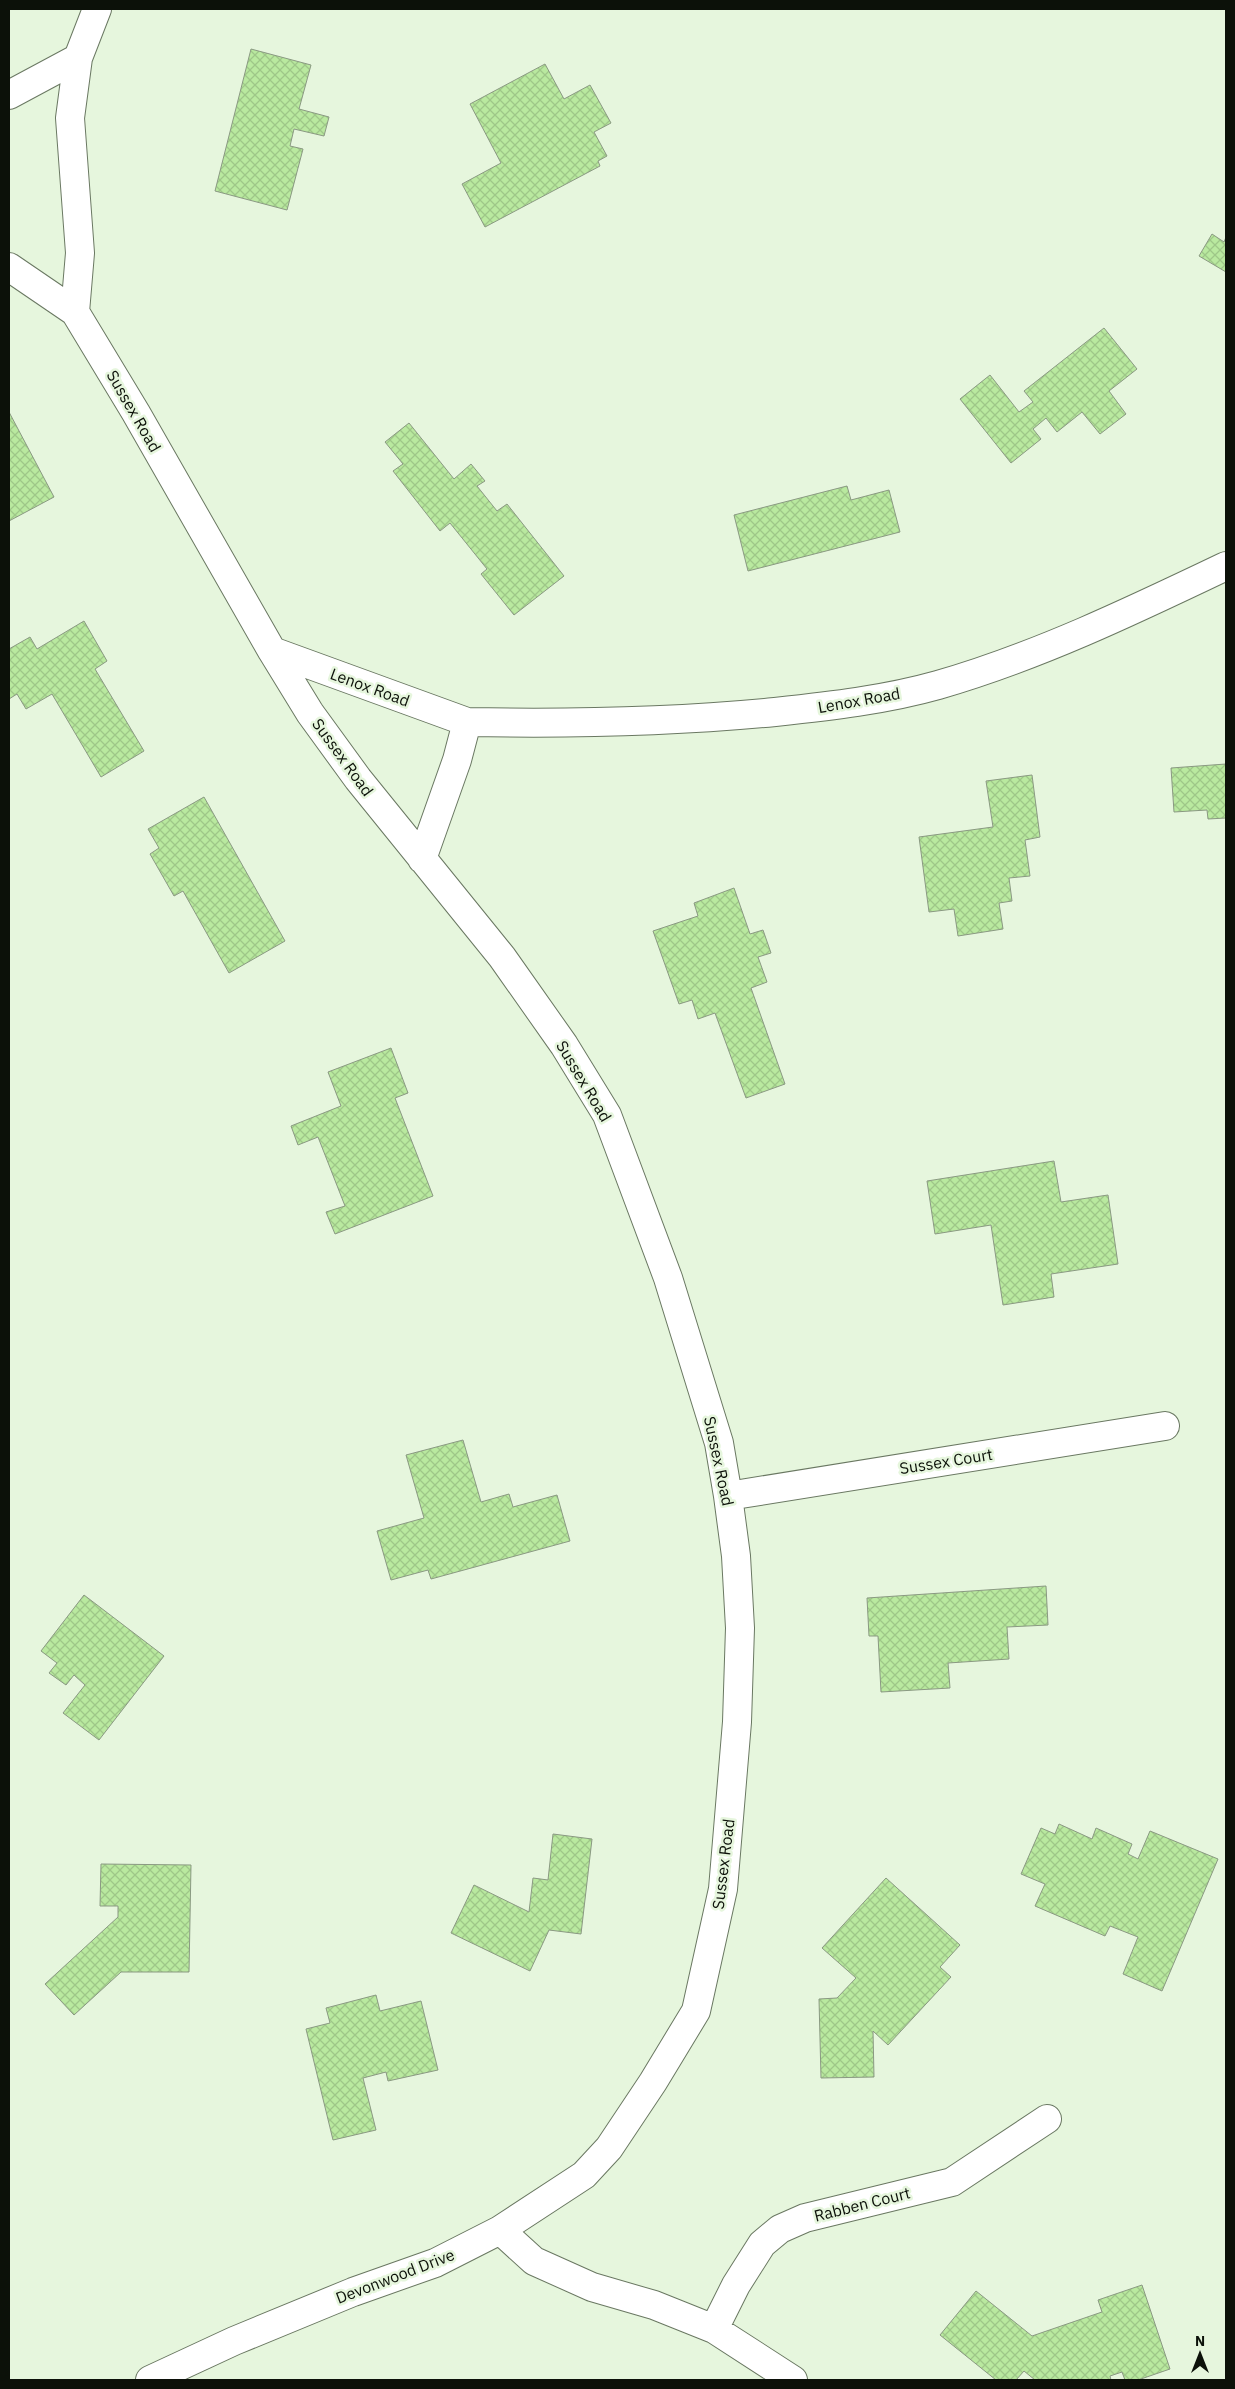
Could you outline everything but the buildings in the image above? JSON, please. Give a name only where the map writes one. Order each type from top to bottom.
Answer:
[{"type":"street","points":[[9,267],[75,312],[80,253],[70,118],[78,58],[97,9]]},
{"type":"street","points":[[9,95],[78,58]]},
{"type":"street","name":"Sussex Road","points":[[75,312],[136,413],[272,651],[310,713],[358,779],[507,965],[564,1045],[607,1115],[668,1278],[719,1443],[736,1556],[740,1628],[737,1722],[723,1889],[696,2011],[654,2082],[608,2148],[584,2175],[500,2230]]},
{"type":"street","name":"Lenox Road","points":[[272,651],[467,722],[561,724],[705,719],[846,705],[938,685],[1034,651],[1160,598],[1226,566]]},
{"type":"street","points":[[422,859],[457,760],[467,722]]},
{"type":"street","name":"Sussex Court","points":[[728,1496],[1165,1426]]},
{"type":"street","name":"Rabben Court","points":[[714,2328],[736,2285],[762,2244],[780,2229],[805,2218],[952,2182],[1047,2119]]},
{"type":"street","points":[[500,2230],[534,2261],[592,2287],[654,2305],[714,2328],[793,2380]]},
{"type":"street","name":"Devonwood Drive","points":[[150,2380],[234,2341],[353,2292],[435,2263],[500,2230]]}]
